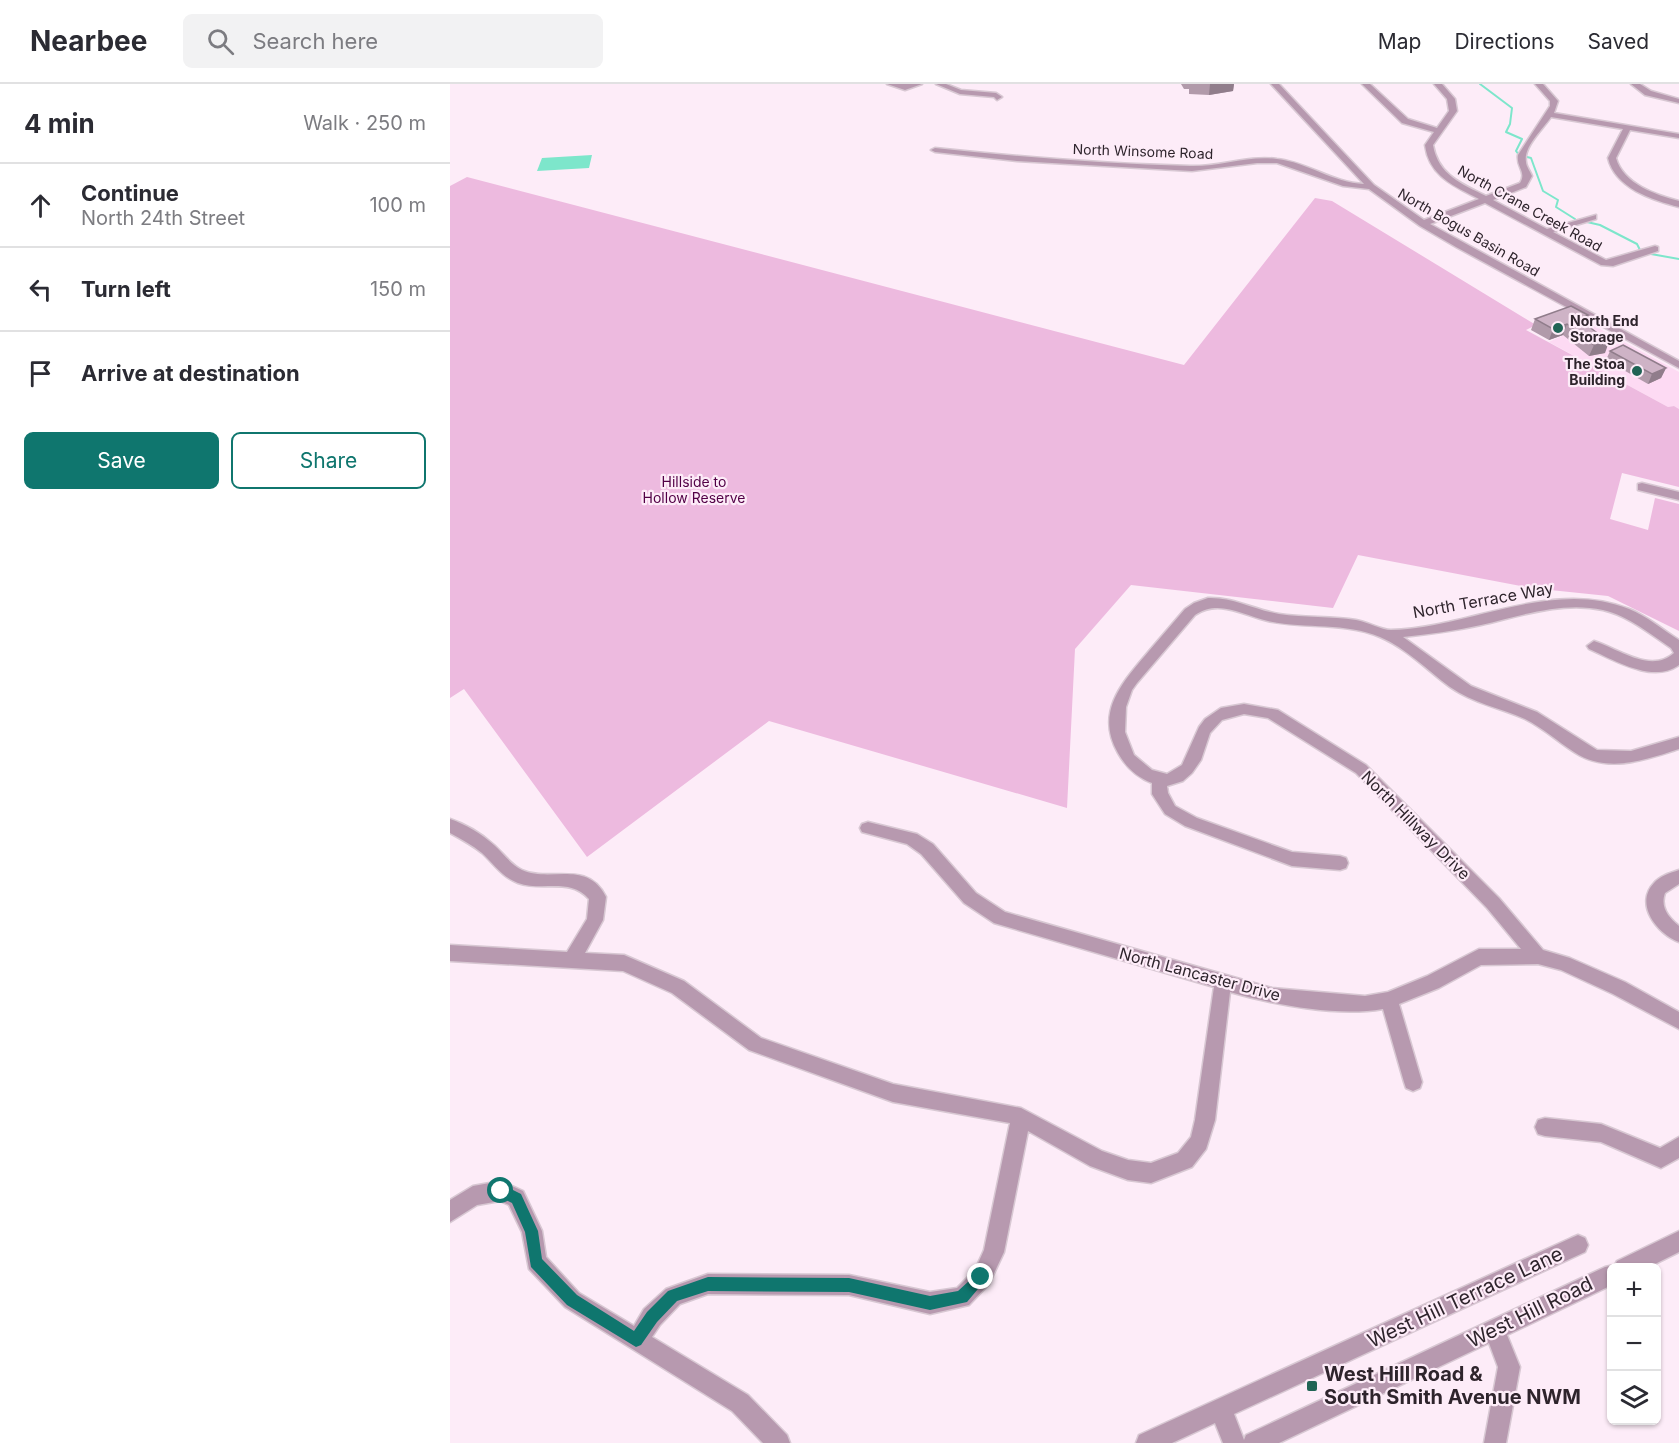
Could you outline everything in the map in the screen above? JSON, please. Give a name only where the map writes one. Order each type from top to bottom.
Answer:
[{"type":"street","points":[[891,84],[905,88],[918,84]]},
{"type":"street","points":[[939,84],[960,92],[996,95],[997,98]]},
{"type":"street","name":"North Bogus Basin Road","points":[[1275,84],[1371,187],[1424,224],[1679,364]]},
{"type":"street","points":[[1366,84],[1405,121],[1438,131]]},
{"type":"street","name":"North Crane Creek Road","points":[[1437,84],[1450,95],[1454,105],[1453,111],[1429,145],[1437,166],[1449,180],[1607,264],[1655,249]]},
{"type":"street","points":[[1424,224],[1523,185],[1528,173],[1521,159],[1522,153],[1550,115],[1554,101],[1539,84]]},
{"type":"street","points":[[1635,84],[1648,93],[1679,102]]},
{"type":"street","points":[[1550,115],[1679,136]]},
{"type":"street","points":[[1628,128],[1613,152],[1615,168],[1636,187],[1655,197],[1679,204]]},
{"type":"street","name":"North Winsome Road","points":[[935,150],[1017,159],[1192,169],[1214,169],[1260,161],[1278,161],[1343,185],[1371,187]]},
{"type":"street","points":[[1545,232],[1593,217]]},
{"type":"street","points":[[1642,487],[1679,496]]},
{"type":"street","points":[[1340,863],[1292,860],[1191,822],[1170,810],[1160,794],[1159,780],[1147,775],[1134,765],[1125,752],[1119,739],[1117,721],[1126,688],[1199,604],[1211,601],[1223,602],[1269,617],[1306,623],[1362,626],[1388,635],[1464,689],[1487,702],[1542,722],[1585,752],[1602,757],[1624,759],[1679,743]]},
{"type":"street","name":"North Terrace Way","points":[[1388,635],[1482,620],[1533,606],[1593,603],[1624,612],[1676,645],[1679,650]]},
{"type":"street","points":[[1594,646],[1651,667],[1664,668],[1673,665],[1679,657]]},
{"type":"street","name":"North Hillway Drive","points":[[1159,780],[1177,777],[1187,769],[1204,729],[1227,711],[1251,709],[1273,714],[1360,770],[1493,903],[1538,956]]},
{"type":"street","points":[[450,825],[484,845],[504,867],[518,876],[531,880],[568,879],[589,885],[598,897],[595,920],[572,959]]},
{"type":"street","name":"North Lancaster Drive","points":[[868,828],[911,839],[927,849],[970,898],[1000,918],[1272,996],[1365,1004],[1389,999],[1433,982],[1479,957],[1538,956],[1564,963],[1610,984],[1679,1021]]},
{"type":"street","points":[[1679,877],[1659,885],[1654,893],[1654,904],[1660,918],[1679,935]]},
{"type":"street","points":[[450,952],[619,963],[678,987],[754,1044],[893,1093],[1021,1117],[1097,1158],[1128,1170],[1151,1173],[1185,1161],[1199,1142],[1223,982]]},
{"type":"street","points":[[1389,999],[1413,1082]]},
{"type":"street","points":[[636,1340],[652,1317],[673,1296],[708,1284],[849,1285],[930,1303],[962,1298],[981,1277],[994,1252],[1021,1117]]},
{"type":"street","points":[[1545,1128],[1601,1133],[1661,1158],[1679,1147]]},
{"type":"street","points":[[450,1212],[473,1196],[501,1191],[516,1198],[532,1231],[536,1262],[572,1300],[740,1403],[779,1443]]},
{"type":"street","points":[[1634,1263],[1679,1241]]},
{"type":"street","name":"West Hill Terrace Lane","points":[[1147,1443],[1578,1245]]},
{"type":"street","name":"West Hill Road","points":[[1254,1443],[1607,1276]]},
{"type":"street","points":[[1494,1330],[1509,1367],[1496,1443]]},
{"type":"street","points":[[1221,1409],[1234,1443]]},
{"type":"shaded area","points":[[592,155],[589,168],[537,171],[542,158]]},
{"type":"shaded area","points":[[1589,323],[1679,372],[1679,409],[1674,406],[1668,407],[1549,342]]},
{"type":"green space","name":"Hillside to Hollow Reserve","points":[[467,177],[1184,365],[1315,198],[1332,201],[1536,325],[1526,330],[1668,407],[1674,406],[1679,409],[1679,487],[1622,473],[1610,519],[1648,530],[1655,498],[1679,504],[1679,631],[1608,596],[1531,588],[1358,555],[1333,608],[1131,585],[1075,649],[1067,808],[769,721],[587,857],[464,689],[450,698],[450,186]]},
{"type":"building","points":[[1571,306],[1588,315],[1579,319],[1609,342],[1594,345],[1567,324],[1553,329],[1535,319]]},
{"type":"building","points":[[1623,345],[1666,368],[1652,374],[1610,351]]},
{"type":"waterway","points":[[1480,84],[1512,108],[1510,124],[1506,132],[1522,139],[1516,151],[1519,155]]},
{"type":"waterway","points":[[1527,157],[1531,158],[1543,191],[1558,200],[1556,207],[1575,219]]},
{"type":"waterway","points":[[1587,222],[1600,225],[1637,244],[1640,250]]},
{"type":"waterway","points":[[1651,254],[1679,259]]},
{"type":"place","name":"North End Storage","points":[[1558,328]]},
{"type":"place","name":"The Stoa Building","points":[[1637,371]]},
{"type":"place","name":"West Hill Road & South Smith Avenue NWM","points":[[1312,1386]]},
{"type":"route","points":[[501,1191],[516,1198],[532,1231],[536,1262],[572,1300],[636,1340],[652,1317],[673,1296],[708,1284],[849,1285],[930,1303],[962,1298],[981,1277]]}]
